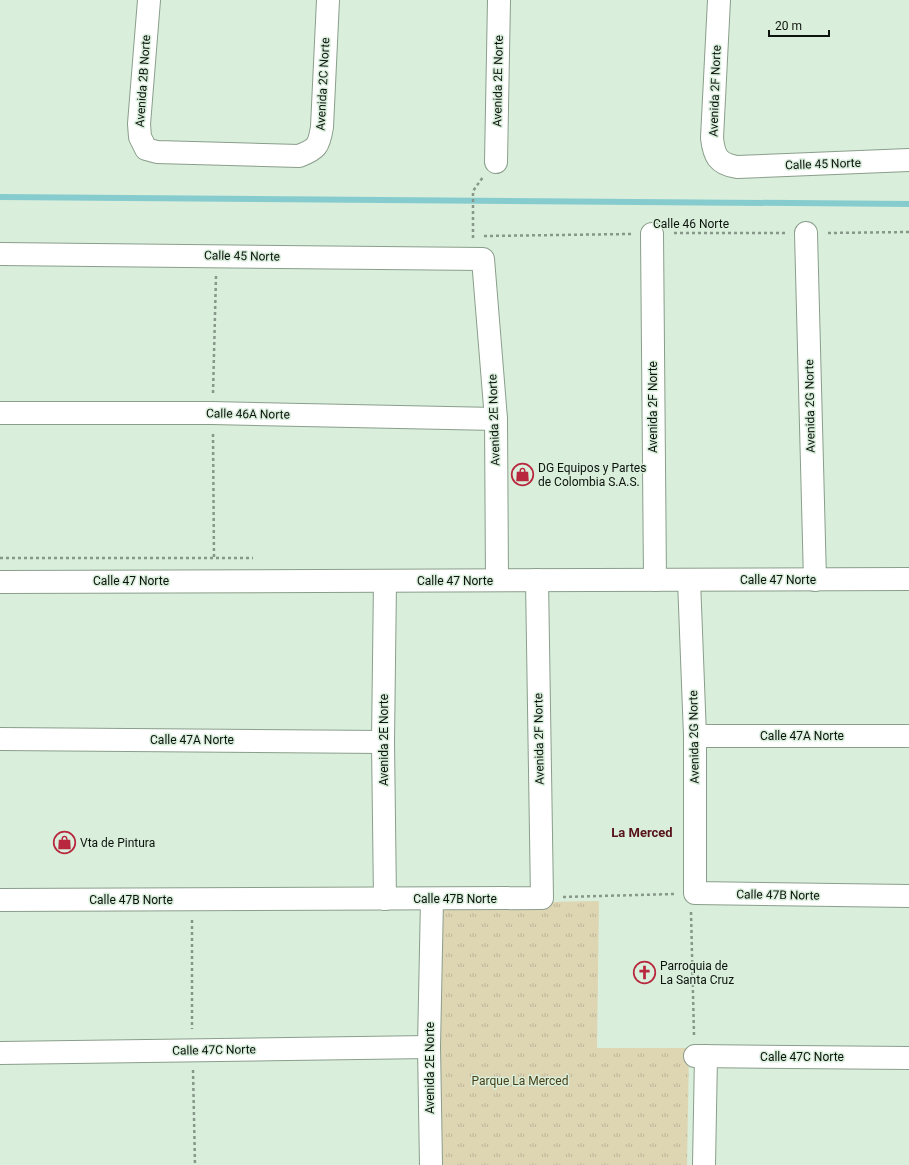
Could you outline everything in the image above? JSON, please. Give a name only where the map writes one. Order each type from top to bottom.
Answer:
[{"type":"street","name":"Avenida 2B Norte","points":[[149,0],[139,124],[140,137],[146,149],[157,152],[299,156]]},
{"type":"street","name":"Avenida 2C Norte","points":[[299,156],[313,150],[320,140],[322,127],[328,0]]},
{"type":"street","name":"Avenida 2E Norte","points":[[496,162],[499,0]]},
{"type":"street","name":"Avenida 2F Norte","points":[[719,0],[712,138],[714,150],[719,159],[726,165],[737,167]]},
{"type":"street","name":"Calle 45 Norte","points":[[737,167],[909,160]]},
{"type":"street","name":"Avenida 2G Norte","points":[[806,233],[815,580]]},
{"type":"street","name":"Avenida 2F Norte","points":[[652,234],[655,580]]},
{"type":"street","name":"Calle 45 Norte","points":[[0,254],[483,259]]},
{"type":"street","name":"Avenida 2E Norte","points":[[483,259],[496,419],[497,580]]},
{"type":"street","name":"Calle 46A Norte","points":[[0,413],[212,413],[496,419]]},
{"type":"street","name":"Calle 47 Norte","points":[[0,582],[909,579]]},
{"type":"street","name":"Avenida 2F Norte","points":[[537,580],[542,898]]},
{"type":"street","name":"Avenida 2G Norte","points":[[689,580],[695,736],[693,893]]},
{"type":"street","name":"Avenida 2E Norte","points":[[385,581],[383,742],[385,899]]},
{"type":"street","name":"Calle 47A Norte","points":[[695,736],[909,736]]},
{"type":"street","name":"Calle 47A Norte","points":[[0,738],[383,742]]},
{"type":"street","name":"Calle 47B Norte","points":[[693,893],[909,896]]},
{"type":"street","name":"Calle 47B Norte","points":[[0,900],[542,898]]},
{"type":"street","name":"Avenida 2E Norte","points":[[431,1165],[429,1047],[432,899]]},
{"type":"street","name":"Calle 47C Norte","points":[[0,1053],[429,1047]]},
{"type":"street","name":"Calle 47C Norte","points":[[700,1056],[909,1058]]},
{"type":"street","points":[[700,1056],[704,1165]]},
{"type":"path","name":"Calle 46 Norte","points":[[473,192],[473,236],[909,232]]},
{"type":"path","points":[[0,558],[261,558]]},
{"type":"path","points":[[542,898],[693,893],[700,1056]]},
{"type":"green space","name":"Parque La Merced","points":[[599,901],[597,1048],[689,1048],[687,1165],[435,1165],[437,904]]},
{"type":"waterway","points":[[0,197],[909,204]]},
{"type":"place","name":"DG Equipos y Partes de Colombia S.A.S.","points":[[523,475]]},
{"type":"place","name":"Vta de Pintura","points":[[64,843]]},
{"type":"place","name":"Parroquia de La Santa Cruz","points":[[645,973]]},
{"type":"district","name":"La Merced","points":[[642,832]]}]
